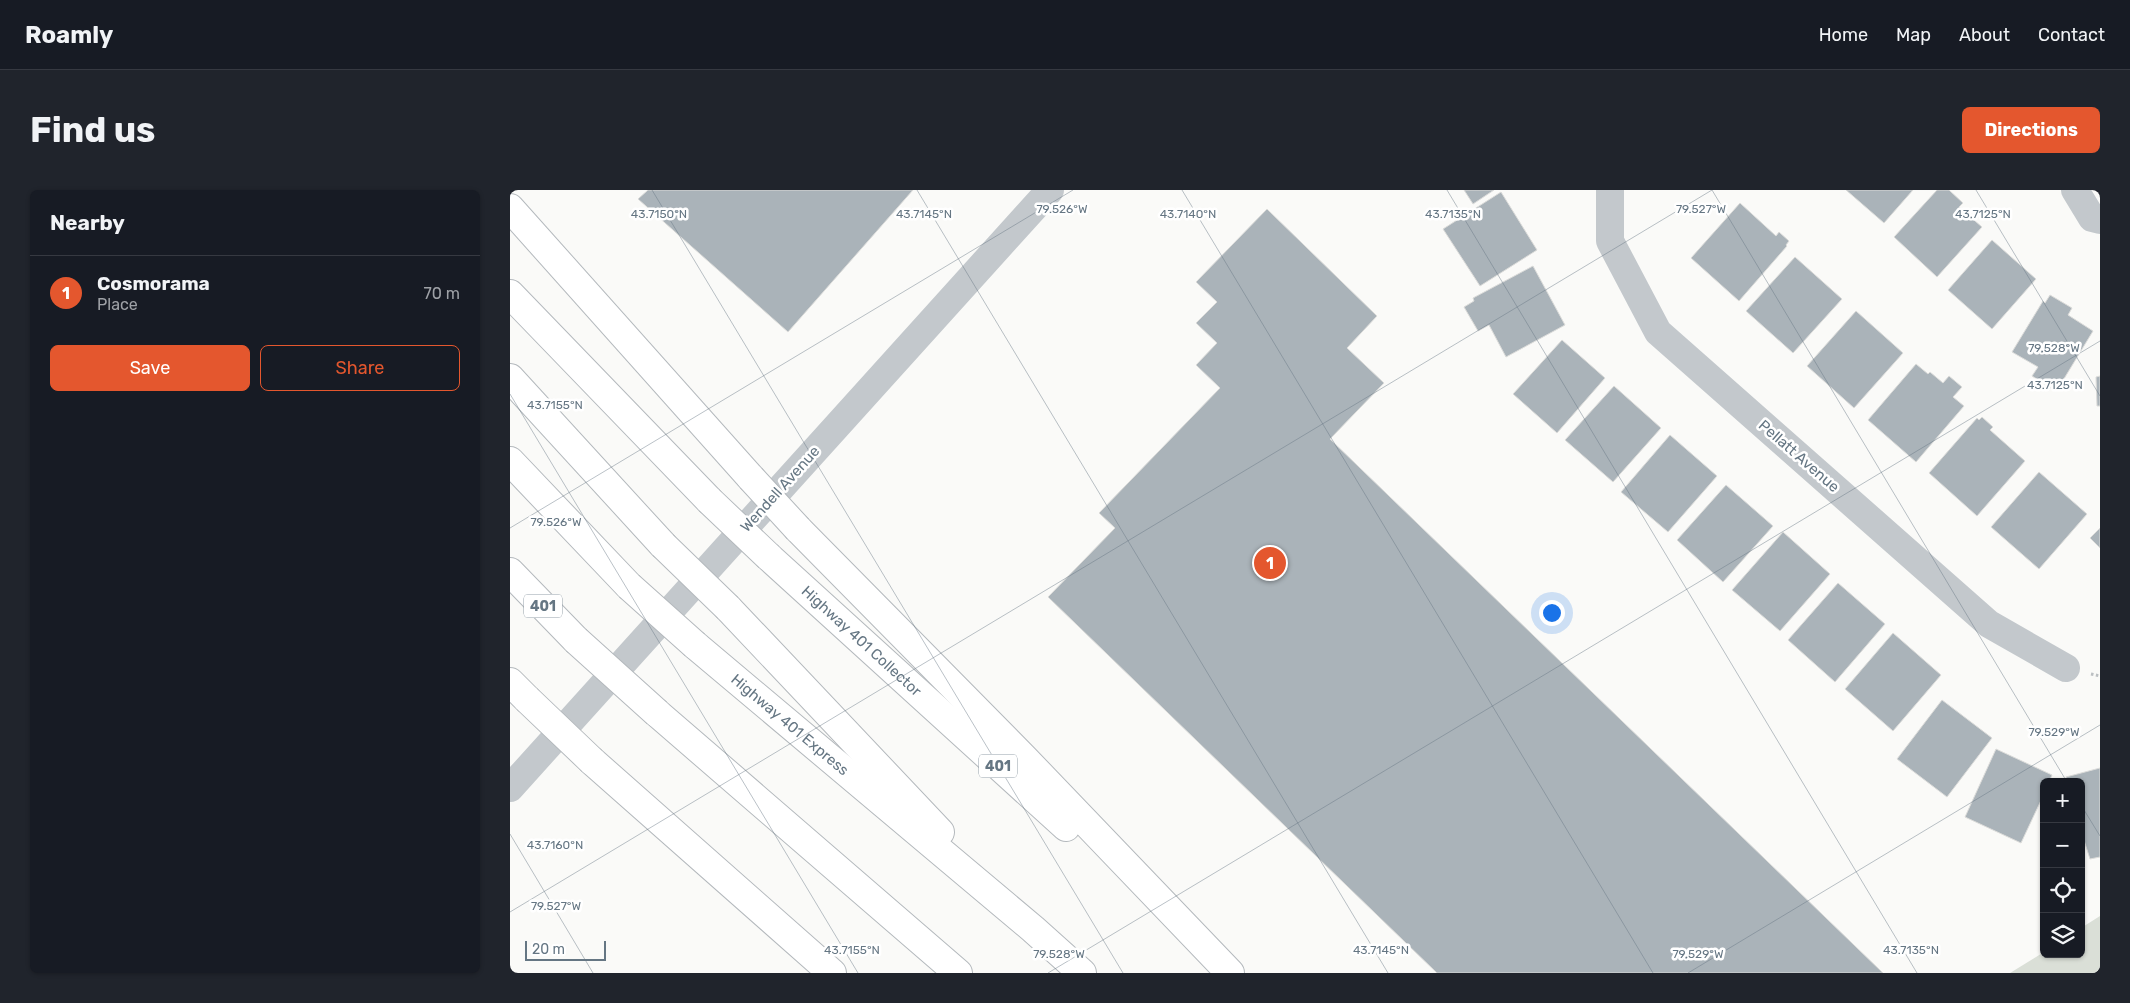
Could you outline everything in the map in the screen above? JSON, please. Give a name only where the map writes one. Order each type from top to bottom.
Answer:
[{"type":"highway","points":[[510,208],[750,478],[1024,758],[1229,973]]},
{"type":"highway","name":"Highway 401 Collector","points":[[510,294],[708,500],[1229,973]]},
{"type":"highway","points":[[510,378],[663,545],[728,608],[1033,929]]},
{"type":"highway","name":"Highway 401 Express","points":[[510,461],[629,586],[695,645],[1033,929],[1082,973]]},
{"type":"highway","name":"401","points":[[510,572],[576,640],[657,713],[958,973]]},
{"type":"highway","points":[[519,690],[592,761],[832,973]]},
{"type":"street","name":"Wendell Avenue","points":[[510,788],[1050,190]]},
{"type":"street","name":"Pellatt Avenue","points":[[1610,190],[1610,241],[1658,332],[1990,624],[2066,668]]},
{"type":"street","points":[[2075,190],[2092,218],[2100,220]]},
{"type":"shaded area","points":[[2100,916],[2100,973],[2010,973],[2040,954],[2040,958],[2085,958],[2085,925]]},
{"type":"building","points":[[648,190],[913,190],[788,332],[638,199]]},
{"type":"building","points":[[1464,190],[1494,190],[1473,204]]},
{"type":"building","points":[[1846,190],[1913,190],[1884,223]]},
{"type":"building","points":[[1937,190],[1949,190],[1963,203],[1959,207],[1982,227],[1937,277],[1894,237]]},
{"type":"building","points":[[1501,192],[1537,250],[1480,286],[1443,229]]},
{"type":"building","points":[[1740,203],[1776,236],[1779,232],[1789,241],[1787,246],[1739,301],[1691,258]]},
{"type":"building","points":[[1267,209],[1377,316],[1347,348],[1384,383],[1330,439],[1883,973],[1437,973],[1048,597],[1115,528],[1099,513],[1220,388],[1196,365],[1217,343],[1196,323],[1217,302],[1196,282]]},
{"type":"building","points":[[1992,240],[2036,279],[1992,329],[1948,290]]},
{"type":"building","points":[[1795,257],[1842,299],[1793,353],[1746,311]]},
{"type":"building","points":[[1533,266],[1565,325],[1506,357],[1489,325],[1478,331],[1464,307],[1474,301],[1473,298]]},
{"type":"building","points":[[2050,295],[2072,308],[2068,315],[2093,331],[2062,382],[2057,379],[2051,388],[2032,376],[2038,367],[2012,352],[2043,301],[2045,303]]},
{"type":"building","points":[[1856,311],[1903,353],[1854,408],[1807,366]]},
{"type":"building","points":[[1562,340],[1605,378],[1557,433],[1513,394]]},
{"type":"building","points":[[1916,364],[1928,374],[1930,372],[1943,383],[1949,376],[1962,387],[1953,397],[1964,406],[1916,462],[1868,420]]},
{"type":"building","points":[[2100,376],[2100,406],[2097,406],[2096,377]]},
{"type":"building","points":[[1614,386],[1661,428],[1613,482],[1565,440]]},
{"type":"building","points":[[1982,417],[1993,427],[1990,430],[2025,461],[1977,516],[1929,473],[1977,418],[1979,420]]},
{"type":"building","points":[[1670,435],[1717,476],[1668,532],[1621,492]]},
{"type":"building","points":[[2039,472],[2087,514],[2039,569],[1991,527]]},
{"type":"building","points":[[1726,485],[1773,526],[1723,582],[1677,540]]},
{"type":"building","points":[[2100,528],[2100,548],[2090,538]]},
{"type":"building","points":[[1783,532],[1830,574],[1780,631],[1732,590]]},
{"type":"building","points":[[1838,583],[1885,624],[1835,682],[1788,640]]},
{"type":"building","points":[[1893,633],[1941,675],[1893,731],[1845,689]]},
{"type":"building","points":[[1942,700],[1992,738],[1947,797],[1897,759]]},
{"type":"building","points":[[1996,749],[2052,775],[2051,778],[2040,778],[2040,803],[2021,843],[1965,817]]},
{"type":"building","points":[[2100,768],[2100,857],[2090,859],[2085,843],[2085,778],[2066,777]]},
{"type":"place","name":"Cosmorama","points":[[1270,563]]}]
